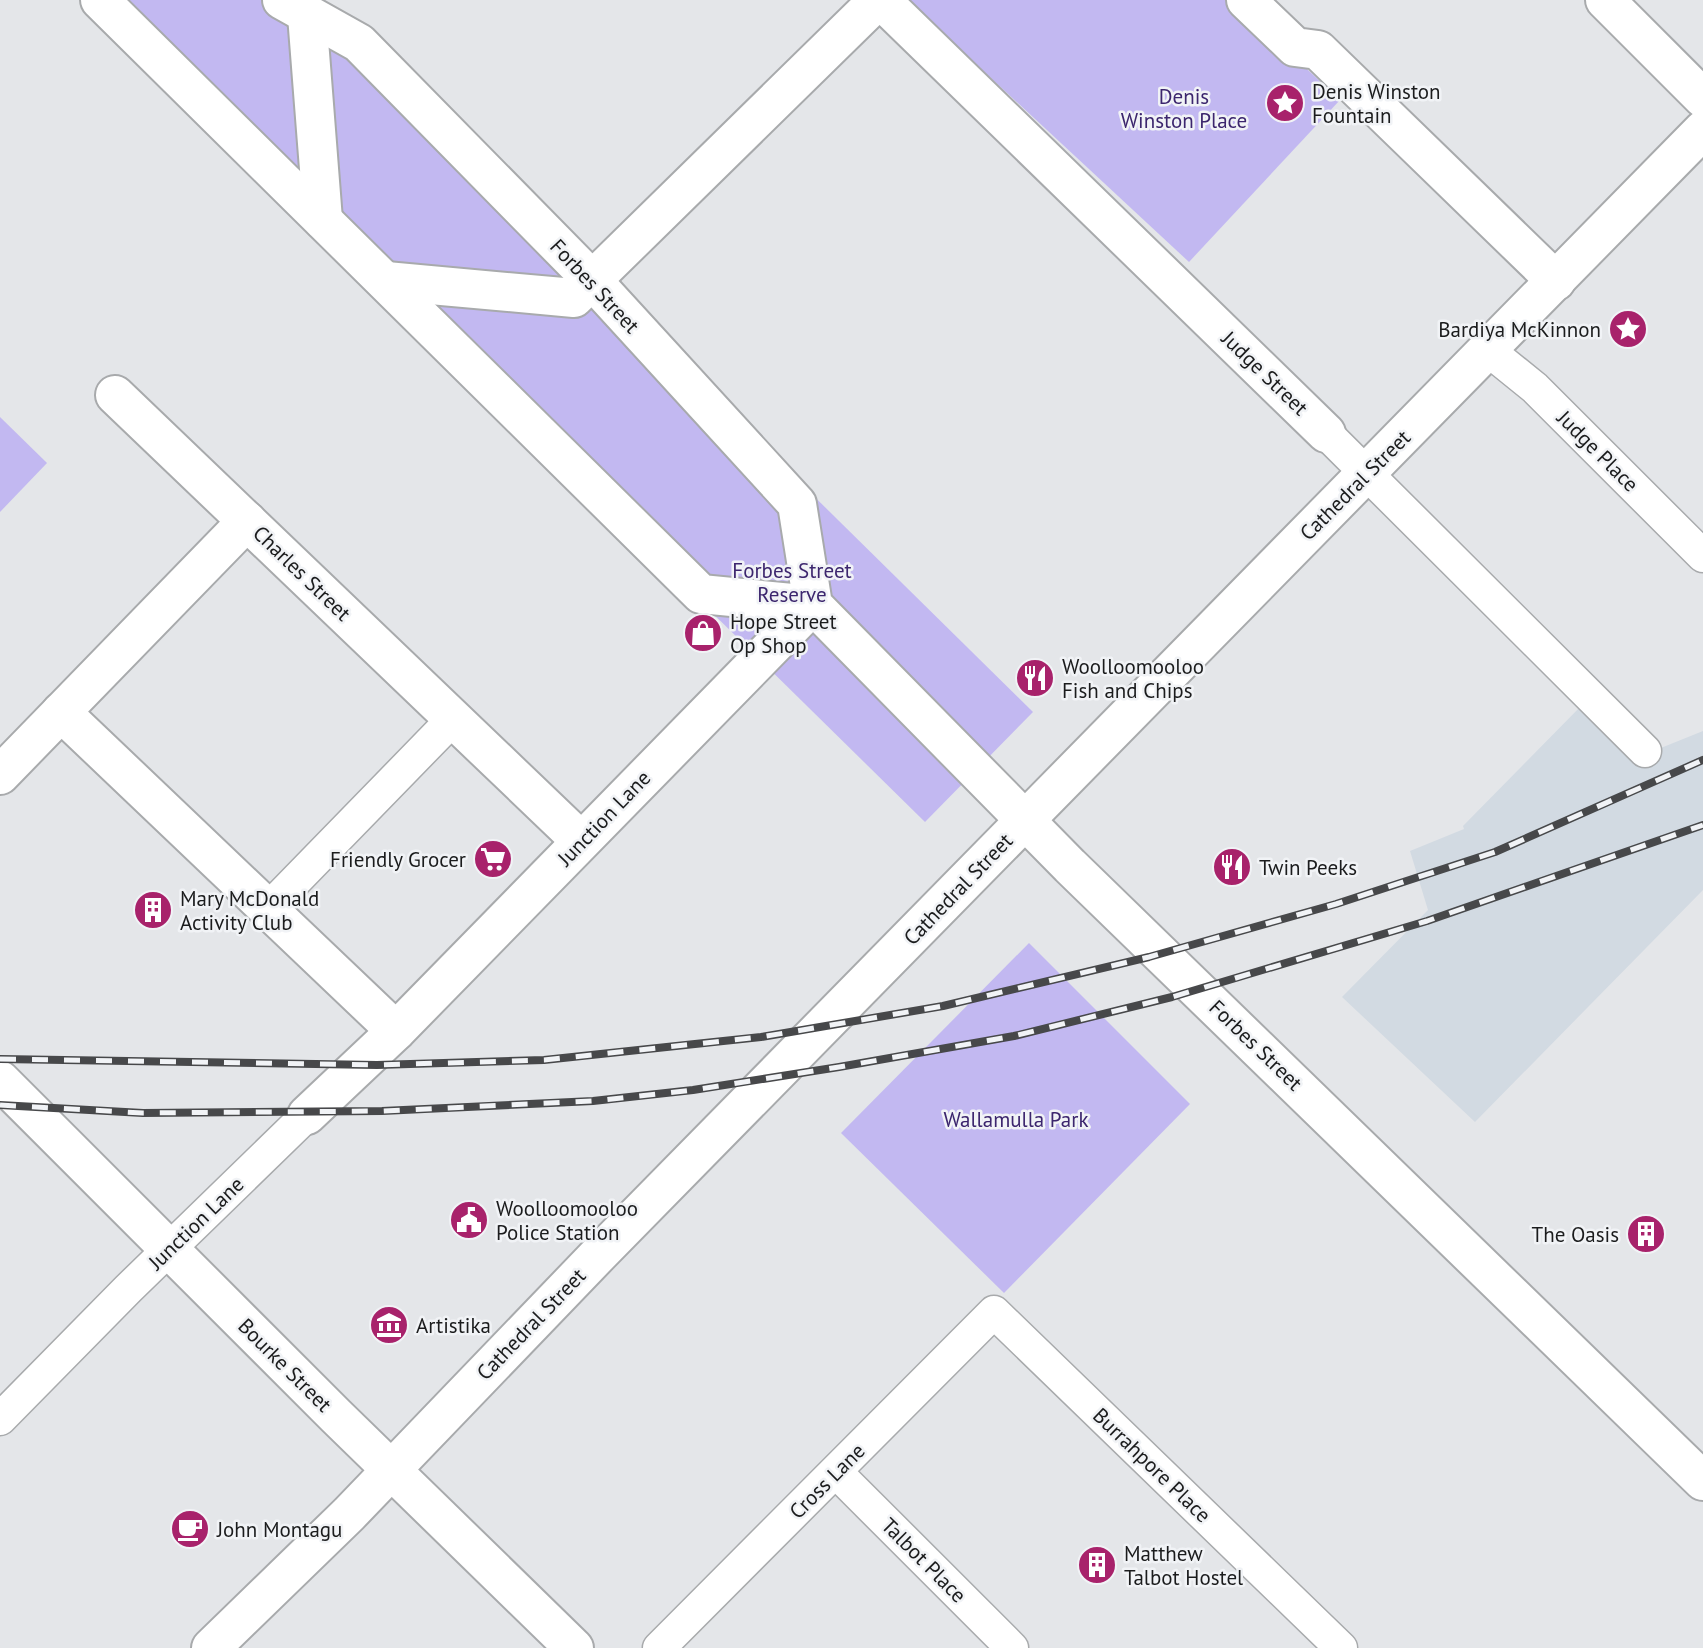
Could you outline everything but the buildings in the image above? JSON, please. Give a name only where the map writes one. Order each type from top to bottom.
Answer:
[{"type":"street","points":[[100,0],[701,594],[813,605]]},
{"type":"street","points":[[582,289],[880,0]]},
{"type":"street","name":"Judge Street","points":[[880,0],[1326,433]]},
{"type":"street","points":[[1246,0],[1295,47],[1318,50],[1556,281]]},
{"type":"street","points":[[1605,0],[1703,98]]},
{"type":"street","name":"Forbes Street","points":[[294,8],[323,220]]},
{"type":"street","name":"Forbes Street","points":[[294,8],[359,43],[582,289],[797,504],[813,605],[1025,821],[1703,1481]]},
{"type":"street","name":"Cathedral Street","points":[[211,1648],[391,1470],[1703,130]]},
{"type":"street","name":"Forbes Street","points":[[386,281],[582,289]]},
{"type":"street","points":[[114,395],[247,521]]},
{"type":"street","name":"Charles Street","points":[[0,775],[247,521],[581,841]]},
{"type":"street","name":"Junction Lane","points":[[307,1115],[396,1031],[813,605]]},
{"type":"street","points":[[61,712],[396,1031]]},
{"type":"street","name":"Bourke Street","points":[[0,1080],[391,1470],[574,1648]]},
{"type":"lane","name":"Judge Place","points":[[1488,350],[1535,388],[1703,556]]},
{"type":"lane","name":"Judge Street","points":[[1326,433],[1645,751]]},
{"type":"lane","points":[[268,909],[453,719]]},
{"type":"lane","name":"Junction Lane","points":[[0,1419],[307,1115]]},
{"type":"lane","name":"Cross Lane","points":[[659,1648],[993,1312]]},
{"type":"lane","name":"Burrahpore Place","points":[[993,1312],[1341,1648]]},
{"type":"lane","name":"Talbot Place","points":[[836,1472],[1012,1648]]},
{"type":"shaded area","points":[[1582,705],[1636,758],[1703,731],[1703,890],[1475,1122],[1342,997],[1428,910],[1410,851],[1464,829],[1463,826]]},
{"type":"green space","name":"Forbes Street Reserve","points":[[89,0],[310,0],[1033,712],[925,822]]},
{"type":"green space","name":"Denis Winston Place","points":[[907,0],[1233,0],[1340,100],[1189,262]]},
{"type":"green space","points":[[0,417],[47,463],[0,512]]},
{"type":"green space","name":"Wallamulla Park","points":[[1029,943],[1190,1104],[1004,1293],[841,1133]]},
{"type":"railway","points":[[0,1059],[377,1065],[544,1060],[761,1037],[943,1006],[1149,957],[1336,904],[1495,852],[1703,760]]},
{"type":"railway","points":[[0,1105],[143,1113],[382,1111],[593,1101],[693,1090],[839,1067],[1014,1036],[1172,997],[1427,921],[1703,825]]},
{"type":"place","name":"Denis Winston Fountain","points":[[1285,103]]},
{"type":"place","name":"Bardiya McKinnon","points":[[1628,329]]},
{"type":"place","name":"Hope Street Op Shop","points":[[703,633]]},
{"type":"place","name":"Woolloomooloo Fish and Chips","points":[[1035,678]]},
{"type":"place","name":"Friendly Grocer","points":[[493,859]]},
{"type":"place","name":"Twin Peeks","points":[[1232,867]]},
{"type":"place","name":"Mary McDonald Activity Club","points":[[153,910]]},
{"type":"place","name":"Woolloomooloo Police Station","points":[[469,1220]]},
{"type":"place","name":"The Oasis","points":[[1646,1234]]},
{"type":"place","name":"Artistika","points":[[389,1325]]},
{"type":"place","name":"John Montagu","points":[[190,1529]]},
{"type":"place","name":"Matthew Talbot Hostel","points":[[1097,1565]]}]
